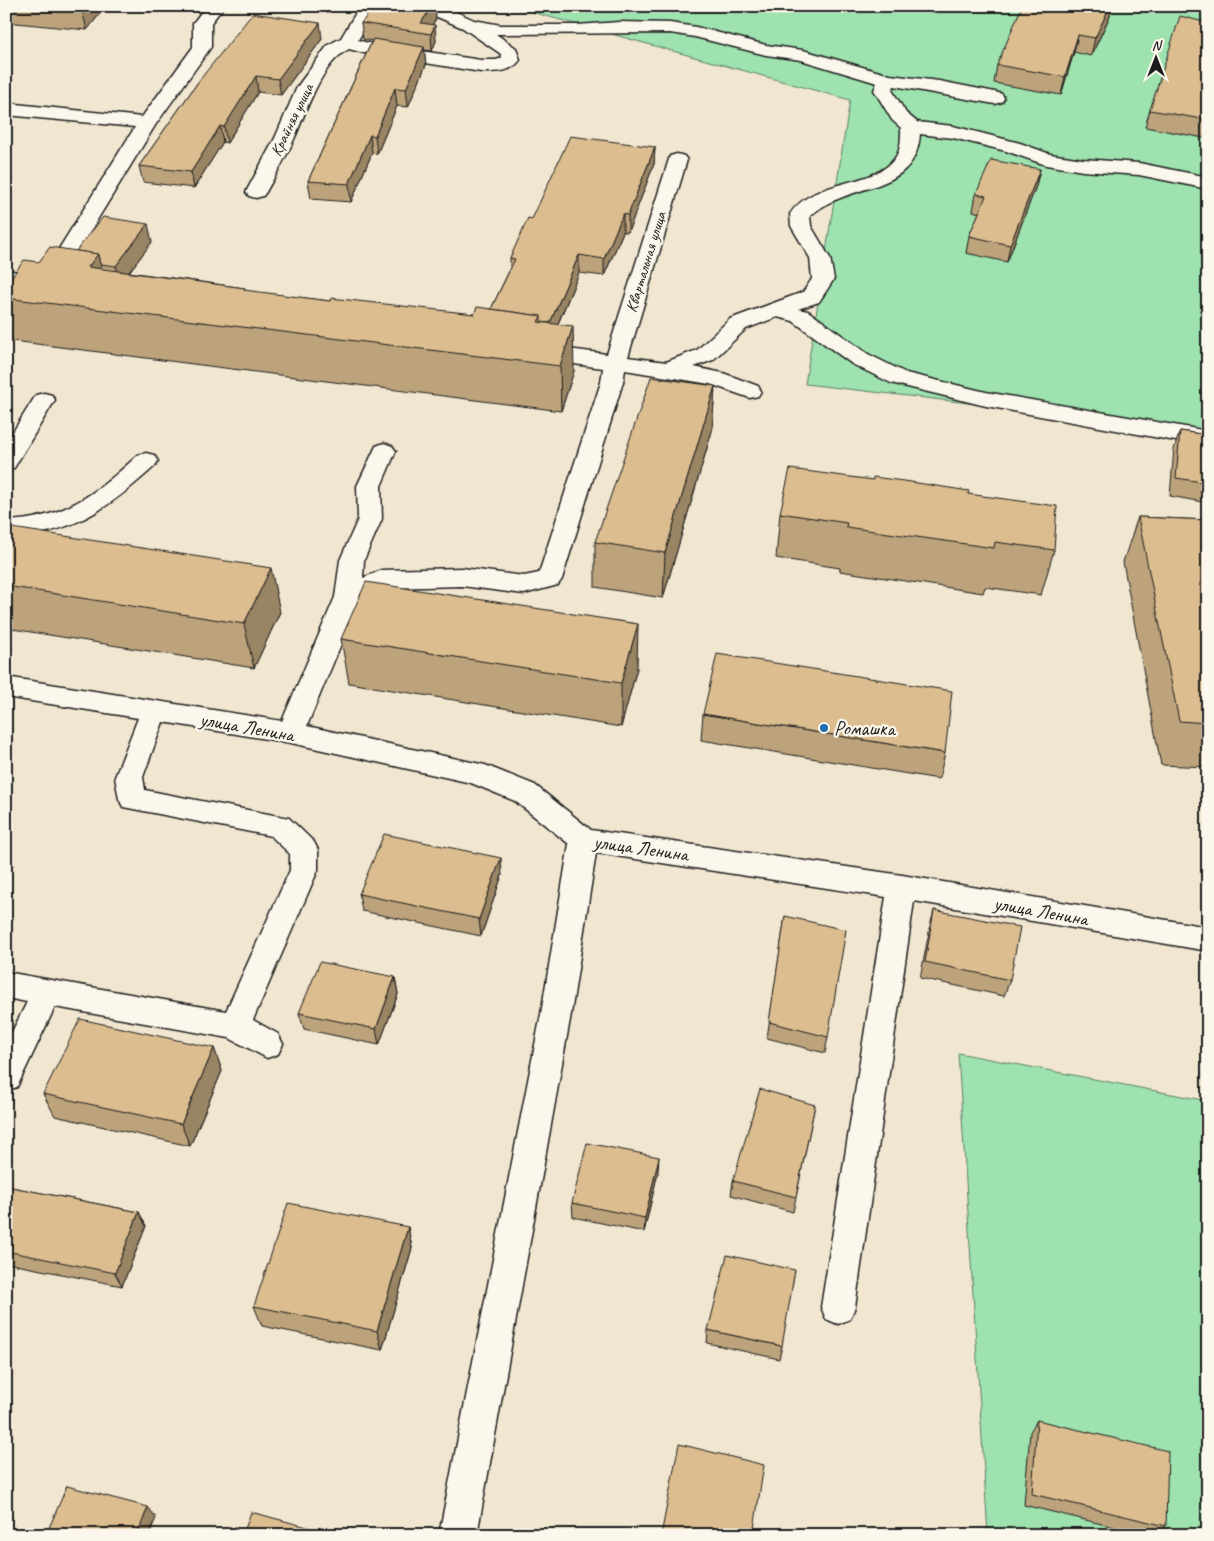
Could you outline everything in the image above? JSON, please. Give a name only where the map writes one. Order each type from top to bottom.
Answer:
[{"type":"street","points":[[6,276],[58,285],[147,123],[202,47],[202,24],[215,6]]},
{"type":"street","name":"Крайняя улица","points":[[256,192],[285,138],[306,87],[334,49],[348,42],[369,6]]},
{"type":"street","points":[[348,42],[364,48],[482,66],[500,66],[511,60],[510,52],[469,24],[427,6]]},
{"type":"street","points":[[469,24],[501,30],[577,30],[619,27],[670,28],[696,32],[766,50],[803,55],[888,80],[939,87],[995,98]]},
{"type":"street","points":[[888,80],[883,90],[899,116],[912,127],[953,132],[1013,147],[1046,159],[1082,165],[1138,169],[1208,183]]},
{"type":"street","points":[[6,109],[147,123]]},
{"type":"street","points":[[668,369],[706,354],[738,324],[811,297],[823,279],[820,258],[801,226],[800,214],[818,199],[894,172],[907,158],[912,142],[912,127]]},
{"type":"street","name":"Квартальная улица","points":[[348,597],[382,578],[462,577],[524,585],[549,579],[612,382],[615,363],[677,160]]},
{"type":"street","points":[[774,310],[800,316],[860,359],[898,378],[986,399],[1208,439]]},
{"type":"street","points":[[517,350],[668,369],[715,378],[750,391]]},
{"type":"street","points":[[6,462],[44,400]]},
{"type":"street","points":[[291,734],[348,597],[352,560],[370,519],[369,486],[384,451]]},
{"type":"street","points":[[6,529],[27,530],[75,515],[113,491],[146,460]]},
{"type":"street","name":"улица Ленина","points":[[6,687],[291,734],[475,774],[525,792],[584,840],[902,887],[1208,939]]},
{"type":"street","points":[[154,711],[129,776],[133,799],[279,826],[304,850],[304,870],[235,1026]]},
{"type":"street","points":[[458,1535],[556,1014],[584,840]]},
{"type":"street","points":[[838,1307],[902,887]]},
{"type":"street","points":[[6,985],[235,1026],[267,1044]]},
{"type":"street","points":[[6,1077],[47,992]]},
{"type":"green space","points":[[510,6],[1208,6],[1208,431],[805,384],[850,100]]},
{"type":"green space","points":[[958,1053],[1208,1101],[1208,1535],[988,1535]]},
{"type":"building","points":[[375,6],[432,6],[421,23],[435,25],[431,34],[361,23]]},
{"type":"building","points":[[1022,6],[1110,6],[1095,38],[1078,35],[1065,77],[997,65]]},
{"type":"building","points":[[253,13],[320,23],[278,79],[256,76],[224,127],[220,126],[191,172],[139,166],[198,82]]},
{"type":"building","points":[[1180,16],[1208,23],[1208,120],[1150,110]]},
{"type":"building","points":[[373,39],[424,47],[406,89],[395,88],[375,136],[370,135],[349,184],[308,181]]},
{"type":"building","points":[[570,136],[655,147],[628,215],[623,214],[604,259],[579,255],[550,323],[541,322],[541,316],[491,309],[515,259],[510,258],[528,218],[532,219]]},
{"type":"building","points":[[991,160],[1040,169],[1010,245],[969,236],[986,196],[976,194]]},
{"type":"building","points":[[103,217],[148,224],[116,266],[100,264],[98,254],[76,251]]},
{"type":"building","points":[[50,247],[98,254],[88,267],[330,301],[331,298],[474,314],[477,307],[541,316],[538,322],[573,326],[560,366],[6,298],[6,285],[24,260],[39,262]]},
{"type":"building","points":[[651,377],[715,386],[665,553],[595,542]]},
{"type":"building","points":[[1180,431],[1208,435],[1208,483],[1176,478]]},
{"type":"building","points":[[790,469],[873,480],[873,477],[911,482],[969,491],[968,494],[1057,506],[1054,550],[995,542],[994,548],[846,527],[847,523],[780,513]]},
{"type":"building","points":[[1138,517],[1208,520],[1208,723],[1179,721]]},
{"type":"building","points":[[6,527],[271,568],[244,624],[6,586]]},
{"type":"building","points":[[366,582],[638,624],[621,683],[341,639]]},
{"type":"building","points":[[717,654],[952,691],[945,753],[703,714]]},
{"type":"building","points":[[384,834],[501,858],[479,919],[359,894]]},
{"type":"building","points":[[934,910],[1020,927],[1010,980],[925,962]]},
{"type":"building","points":[[785,916],[846,930],[828,1037],[769,1022]]},
{"type":"building","points":[[320,962],[395,977],[376,1029],[299,1013]]},
{"type":"building","points":[[80,1019],[214,1048],[181,1124],[43,1094]]},
{"type":"building","points":[[760,1089],[815,1105],[796,1197],[733,1181]]},
{"type":"building","points":[[587,1143],[659,1157],[645,1218],[572,1203]]},
{"type":"building","points":[[6,1186],[139,1212],[115,1273],[6,1251]]},
{"type":"building","points":[[288,1203],[408,1227],[377,1331],[254,1306]]},
{"type":"building","points":[[727,1255],[795,1270],[782,1346],[708,1330]]},
{"type":"building","points":[[1037,1420],[1168,1451],[1166,1526],[1032,1494]]},
{"type":"building","points":[[679,1444],[764,1465],[753,1535],[661,1535]]},
{"type":"building","points":[[67,1486],[148,1507],[137,1535],[46,1535]]},
{"type":"building","points":[[251,1512],[337,1535],[243,1535]]},
{"type":"place","name":"Ромашка","points":[[824,728]]}]
